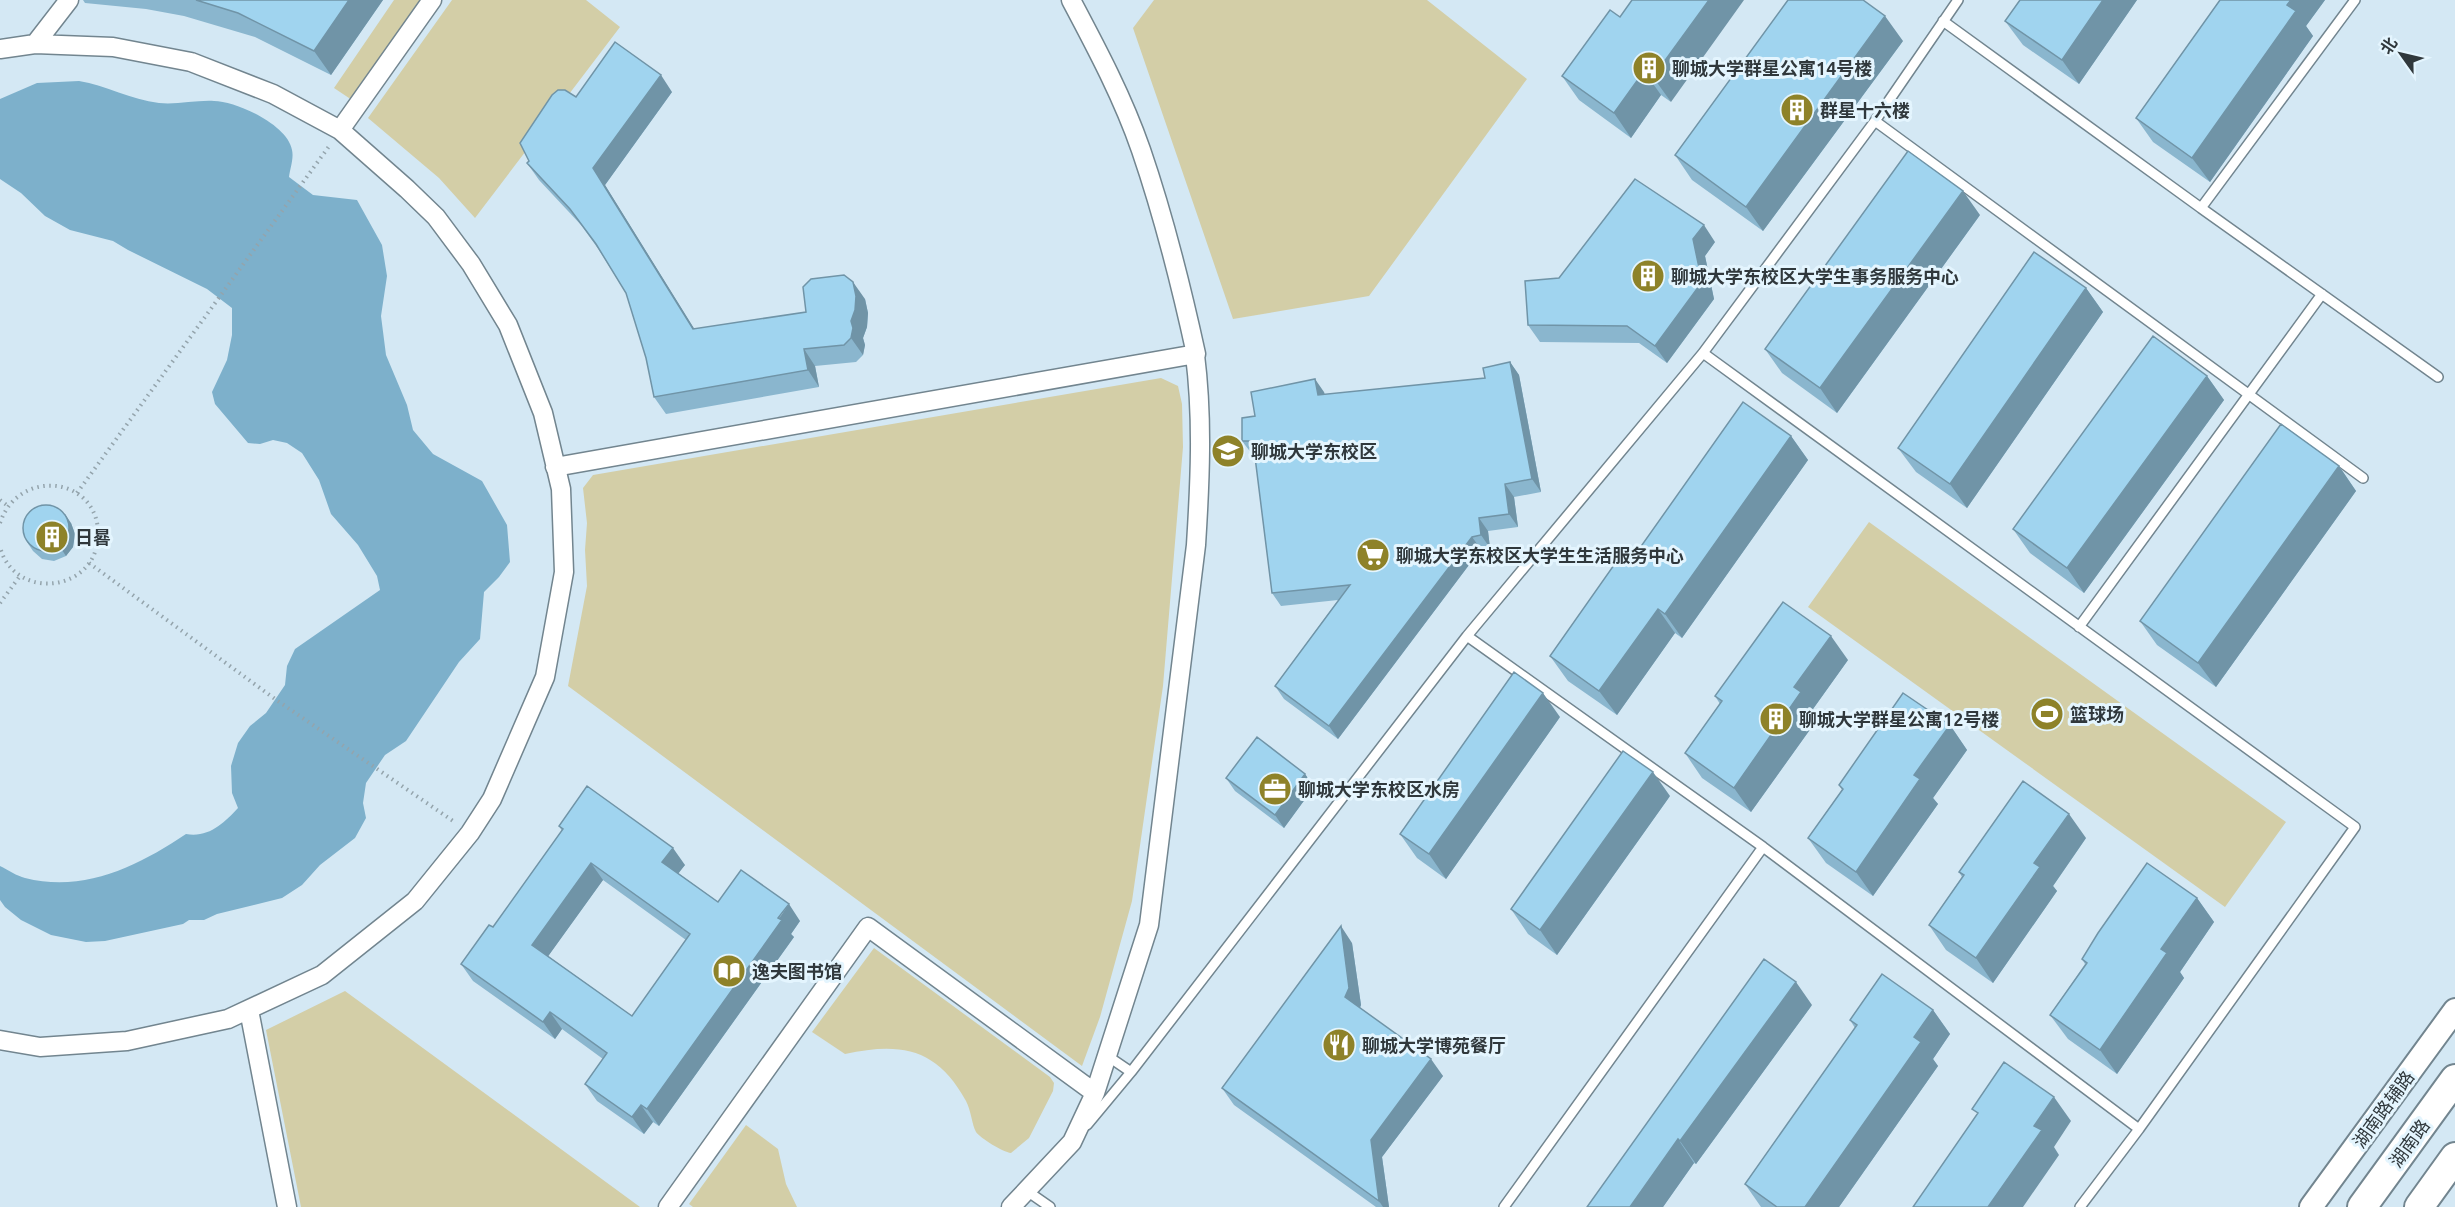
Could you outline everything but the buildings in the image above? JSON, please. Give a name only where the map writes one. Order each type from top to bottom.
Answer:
[{"type":"main road","name":"湖南路","points":[[2362,1207],[2455,1079]]},
{"type":"main road","points":[[2419,1207],[2455,1158]]},
{"type":"street","points":[[36,44],[69,0]]},
{"type":"street","points":[[340,130],[432,0]]},
{"type":"street","points":[[1011,1207],[1072,1142],[1095,1093],[1149,925],[1196,534],[1199,492],[1199,390],[1195,355],[1177,269],[1140,149],[1104,62],[1071,0]]},
{"type":"street","points":[[0,49],[36,44],[113,47],[191,62],[273,94],[340,130],[436,217],[471,264],[508,325],[543,413],[561,489],[564,572],[545,677],[492,799],[470,833],[415,901],[322,975],[228,1019],[127,1041],[40,1047],[0,1040]]},
{"type":"street","points":[[555,467],[1195,355]]},
{"type":"street","points":[[668,1207],[868,927],[1095,1093]]},
{"type":"street","points":[[249,1010],[287,1207]]},
{"type":"street","name":"湖南路辅路","points":[[2311,1207],[2455,1010]]},
{"type":"lane","points":[[1072,1142],[1131,1072],[1467,636],[1703,353],[1875,121],[1958,0]]},
{"type":"lane","points":[[2201,208],[2355,0]]},
{"type":"lane","points":[[1943,21],[2438,377]]},
{"type":"lane","points":[[1875,121],[2363,478]]},
{"type":"lane","points":[[2079,627],[2322,294]]},
{"type":"lane","points":[[1703,353],[2355,827],[2139,1129],[2080,1207]]},
{"type":"lane","points":[[1467,636],[1763,847],[2139,1129]]},
{"type":"lane","points":[[1504,1207],[1763,847]]},
{"type":"lane","points":[[1106,1054],[1131,1072]]},
{"type":"lane","points":[[1028,1191],[1050,1207]]},
{"type":"path","points":[[77,493],[340,130]]},
{"type":"path","points":[[0,523],[8,506],[21,493],[39,486],[57,486],[77,493],[89,506],[97,525],[97,545],[89,563],[75,577],[57,584],[38,584],[20,576],[6,562],[0,547]]},
{"type":"path","points":[[0,500],[8,506]]},
{"type":"path","points":[[89,563],[275,699],[470,833]]},
{"type":"path","points":[[0,603],[20,576]]},
{"type":"shaded area","points":[[394,0],[422,0],[352,100],[334,88]]},
{"type":"shaded area","points":[[452,0],[586,0],[620,27],[475,218],[439,178],[368,118]]},
{"type":"shaded area","points":[[1154,0],[1427,0],[1527,79],[1369,296],[1233,319],[1133,28]]},
{"type":"shaded area","points":[[1161,378],[1178,386],[1182,404],[1183,447],[1163,686],[1132,901],[1100,1017],[1082,1066],[568,686],[587,586],[585,550],[587,523],[583,488],[593,475]]},
{"type":"shaded area","name":"篮球场","points":[[1869,522],[2286,822],[2225,907],[1808,607]]},
{"type":"shaded area","points":[[874,948],[1050,1077],[1054,1083],[1053,1091],[1029,1138],[1011,1153],[982,1138],[976,1132],[968,1105],[955,1083],[930,1060],[916,1053],[900,1050],[865,1050],[845,1054],[812,1032]]},
{"type":"shaded area","points":[[345,991],[640,1207],[301,1207],[266,1030]]},
{"type":"shaded area","points":[[746,1125],[778,1149],[786,1184],[797,1207],[693,1207],[689,1204]]},
{"type":"water","points":[[79,81],[149,101],[166,103],[214,101],[247,110],[271,124],[288,141],[292,150],[289,177],[313,195],[357,200],[382,245],[387,276],[381,316],[386,355],[407,405],[413,430],[433,454],[482,481],[507,525],[510,562],[484,592],[480,639],[459,662],[406,741],[385,755],[366,783],[363,803],[366,818],[355,838],[320,865],[302,885],[282,898],[217,914],[204,920],[189,920],[183,924],[105,941],[86,942],[51,935],[21,920],[5,907],[0,900],[0,866],[22,877],[47,882],[90,879],[130,866],[186,834],[202,834],[221,824],[238,808],[232,793],[231,766],[238,743],[250,726],[266,713],[285,685],[287,666],[295,649],[380,590],[377,576],[358,545],[331,514],[319,480],[302,453],[287,443],[273,440],[260,444],[248,443],[215,404],[212,392],[227,360],[232,335],[232,308],[207,289],[113,241],[70,230],[45,216],[21,193],[0,179],[0,99],[37,83]]},
{"type":"place","name":"聊城大学群星公寓14号楼","points":[[1649,68]]},
{"type":"place","name":"群星十六楼","points":[[1797,110]]},
{"type":"place","name":"聊城大学东校区大学生事务服务中心","points":[[1648,276]]},
{"type":"place","name":"聊城大学东校区","points":[[1228,451]]},
{"type":"place","name":"日晷","points":[[52,537]]},
{"type":"place","name":"聊城大学东校区大学生生活服务中心","points":[[1373,555]]},
{"type":"place","name":"篮球场","points":[[2047,714]]},
{"type":"place","name":"聊城大学群星公寓12号楼","points":[[1776,719]]},
{"type":"place","name":"聊城大学东校区水房","points":[[1275,789]]},
{"type":"place","name":"逸夫图书馆","points":[[729,971]]},
{"type":"place","name":"聊城大学博苑餐厅","points":[[1339,1045]]}]
